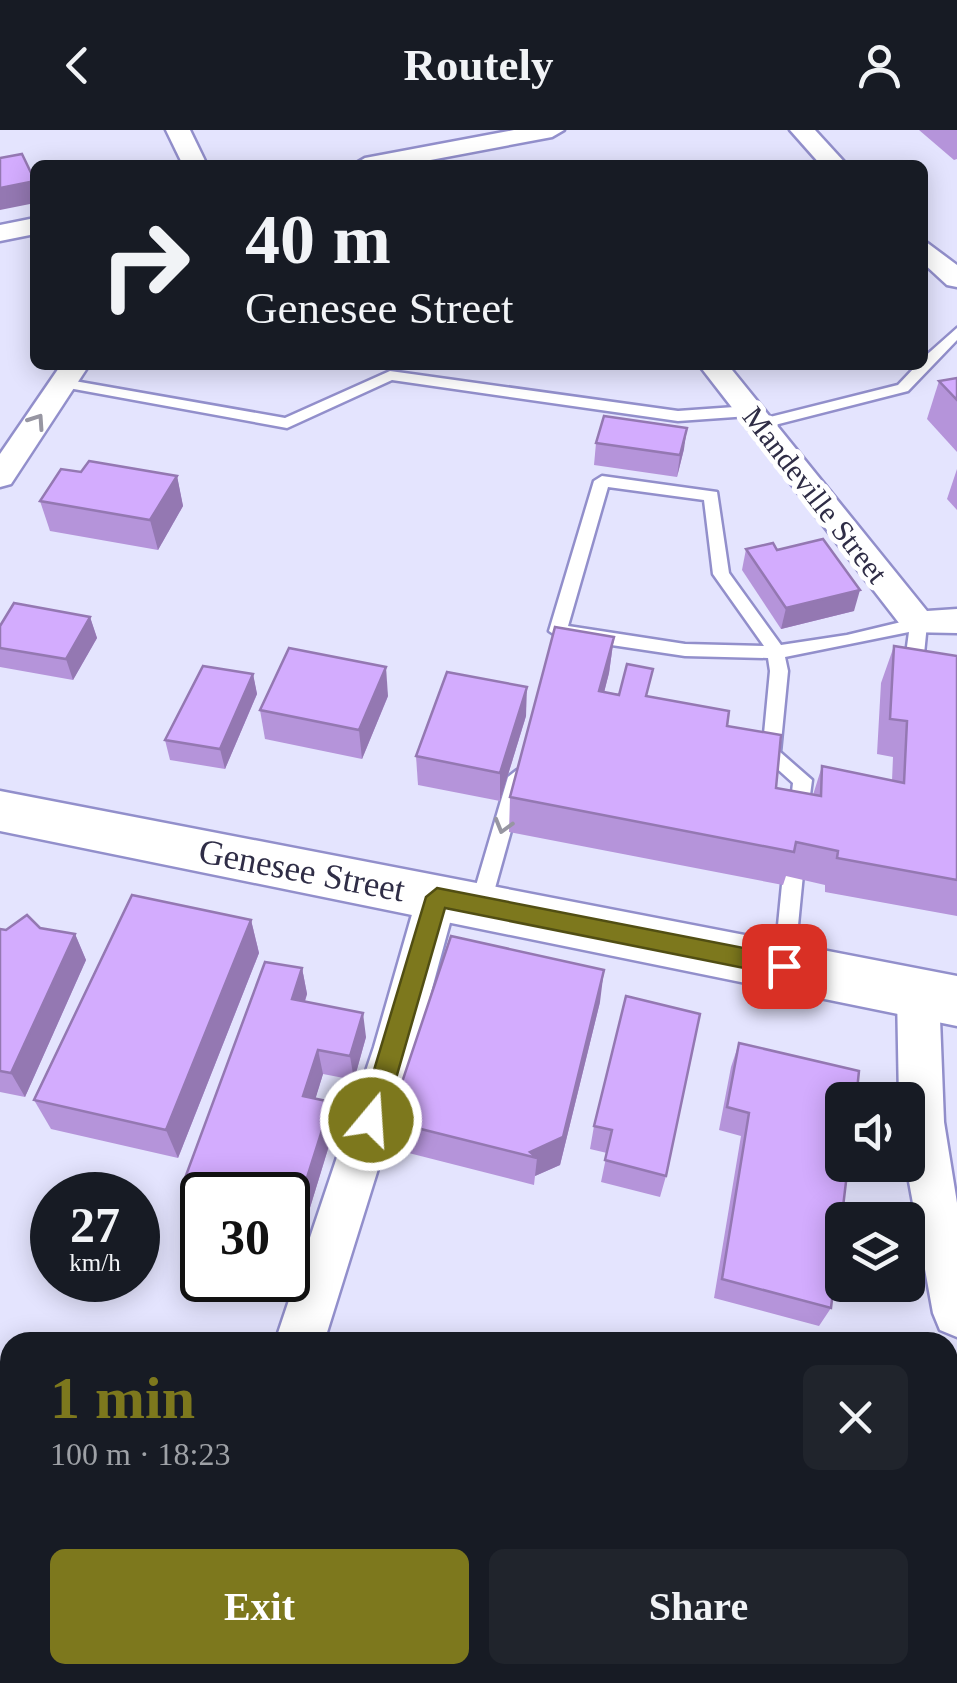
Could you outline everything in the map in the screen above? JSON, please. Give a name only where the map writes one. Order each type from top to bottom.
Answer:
[{"type":"main road","name":"Genesee Street","points":[[0,811],[938,997]]},
{"type":"street","points":[[178,130],[192,160]]},
{"type":"street","points":[[802,130],[831,160]]},
{"type":"street","points":[[396,160],[538,137]]},
{"type":"street","points":[[0,233],[30,227]]},
{"type":"street","points":[[928,252],[957,279]]},
{"type":"street","name":"Mandeville Street","points":[[716,370],[918,624]]},
{"type":"street","points":[[0,477],[69,374]]},
{"type":"street","points":[[918,624],[957,621]]},
{"type":"street","points":[[302,1332],[395,1047],[459,901]]},
{"type":"street","points":[[938,997],[922,1122],[938,1231],[957,1313]]},
{"type":"lane","points":[[928,362],[957,332]]},
{"type":"lane","points":[[69,374],[287,423],[390,375],[678,416],[754,417],[903,388],[920,370]]},
{"type":"lane","points":[[784,966],[803,780],[772,756],[779,671],[775,649],[721,574],[712,496],[602,482],[555,640],[727,653],[775,649],[834,645],[918,624],[914,654],[919,668]]},
{"type":"lane","points":[[459,901],[522,758]]},
{"type":"building","points":[[22,154],[30,171],[30,182],[0,188],[0,158]]},
{"type":"building","points":[[957,378],[957,400],[939,381]]},
{"type":"building","points":[[604,416],[687,428],[680,455],[596,443]]},
{"type":"building","points":[[89,461],[177,476],[150,520],[40,501],[61,469],[81,472]]},
{"type":"building","points":[[823,539],[860,590],[786,608],[746,549],[773,543],[777,550]]},
{"type":"building","points":[[14,603],[90,617],[66,659],[0,648],[0,626]]},
{"type":"building","points":[[555,627],[614,637],[599,691],[619,695],[627,664],[653,669],[646,696],[729,711],[727,726],[781,735],[776,788],[821,796],[822,766],[904,783],[907,721],[890,719],[894,646],[957,656],[957,880],[837,858],[838,851],[796,842],[794,852],[510,797]]},
{"type":"building","points":[[289,648],[386,667],[359,730],[260,710]]},
{"type":"building","points":[[203,666],[253,674],[220,749],[165,740]]},
{"type":"building","points":[[447,672],[527,687],[500,773],[416,756]]},
{"type":"building","points":[[132,895],[251,920],[166,1130],[34,1100]]},
{"type":"building","points":[[27,915],[40,928],[75,934],[11,1073],[0,1071],[0,929],[6,930]]},
{"type":"building","points":[[451,936],[604,970],[563,1137],[530,1152],[537,1158],[389,1121]]},
{"type":"building","points":[[265,962],[302,968],[292,999],[363,1013],[350,1056],[318,1050],[303,1096],[331,1102],[309,1172],[187,1172]]},
{"type":"building","points":[[626,996],[700,1014],[666,1176],[605,1160],[612,1130],[594,1126]]},
{"type":"building","points":[[739,1043],[859,1071],[858,1082],[825,1082],[825,1182],[846,1182],[844,1202],[825,1202],[825,1302],[832,1302],[831,1308],[722,1279],[749,1113],[727,1107]]},
{"type":"route","points":[[371,1120],[437,897],[784,966]]}]
